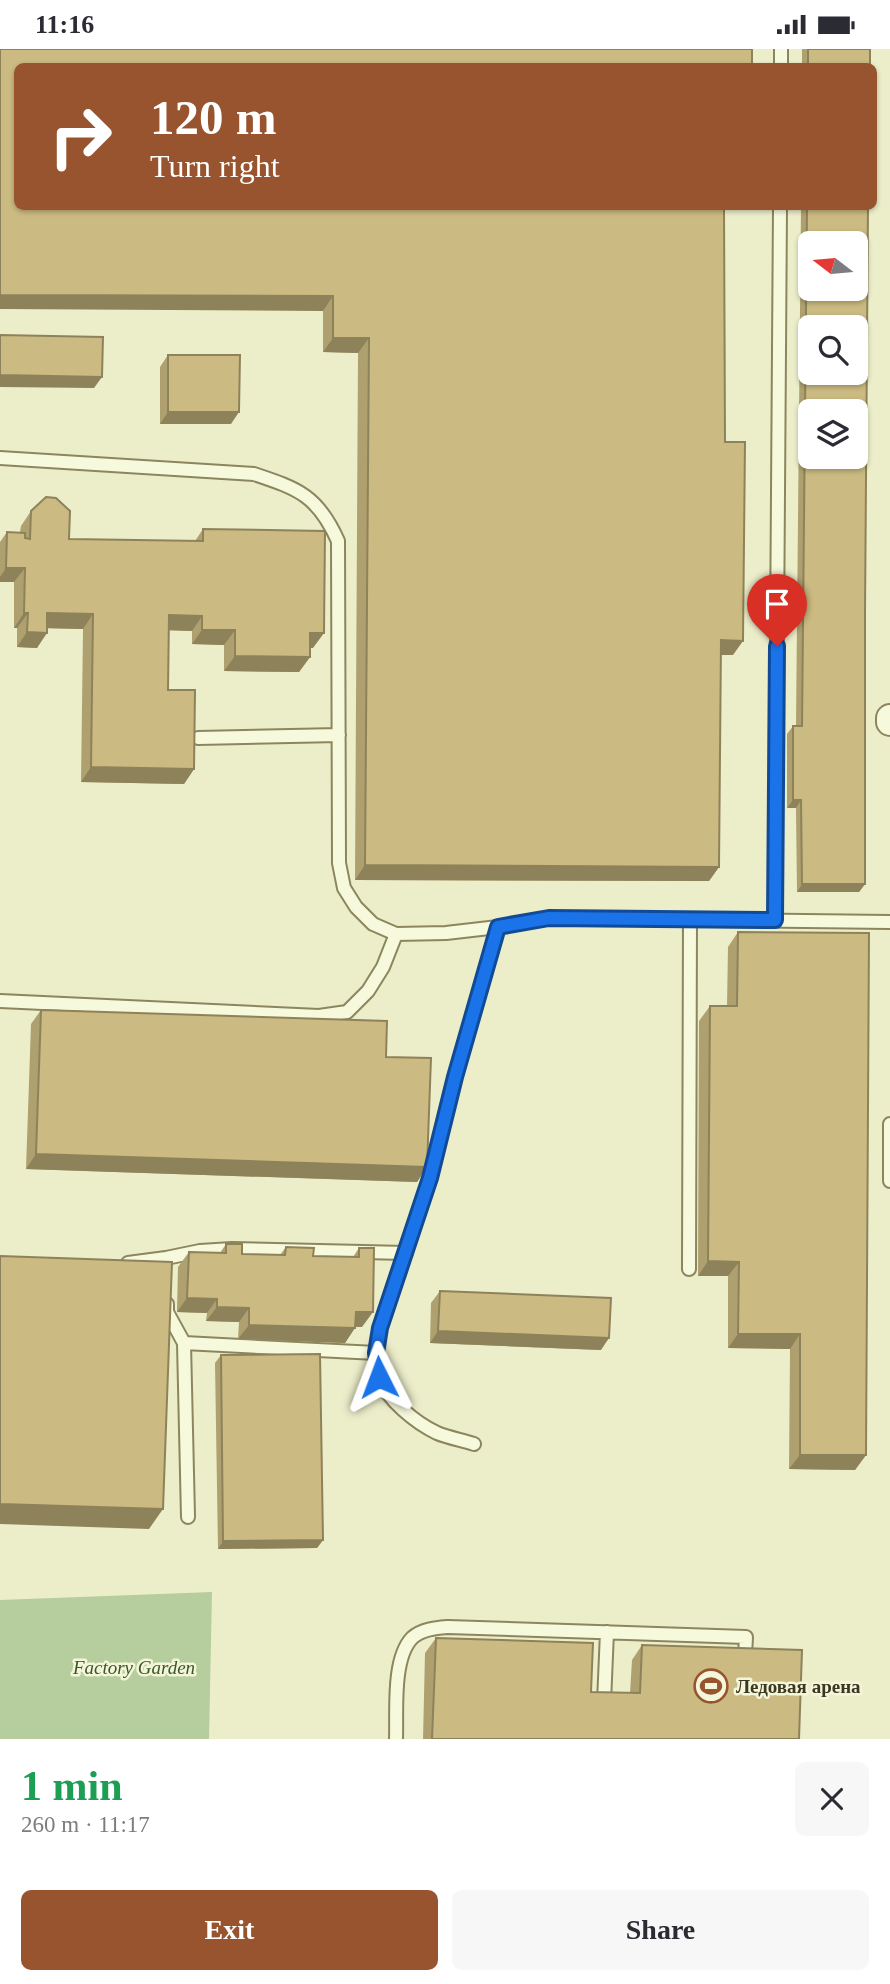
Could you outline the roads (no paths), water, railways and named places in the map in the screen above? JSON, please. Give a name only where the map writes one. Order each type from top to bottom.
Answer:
[{"type":"lane","points":[[775,920],[780,210]]},
{"type":"lane","points":[[0,458],[254,474],[282,483],[310,498],[327,517],[338,541],[339,863],[344,888],[356,907],[373,924],[396,934],[446,933],[549,918],[890,922]]},
{"type":"lane","points":[[198,738],[339,735]]},
{"type":"lane","points":[[689,1269],[690,919]]},
{"type":"lane","points":[[474,1444],[438,1433],[416,1421],[391,1396],[379,1377],[376,1353],[380,1328],[430,1178],[455,1077],[498,927]]},
{"type":"lane","points":[[0,1001],[319,1016],[347,1012],[368,991],[383,967],[396,934]]},
{"type":"lane","points":[[890,1124],[890,1181]]},
{"type":"lane","points":[[109,1266],[167,1272],[200,1251],[232,1249],[406,1253]]},
{"type":"lane","points":[[167,1272],[167,1312],[184,1343],[188,1517]]},
{"type":"lane","points":[[184,1343],[376,1353]]},
{"type":"lane","points":[[396,1739],[398,1670],[413,1637],[428,1629],[448,1627],[746,1637],[745,1655]]},
{"type":"lane","points":[[604,1702],[607,1632]]},
{"type":"place","name":"Ледовая арена","points":[[711,1686]]},
{"type":"park label","name":"Factory Garden","points":[[134,1667]]}]
